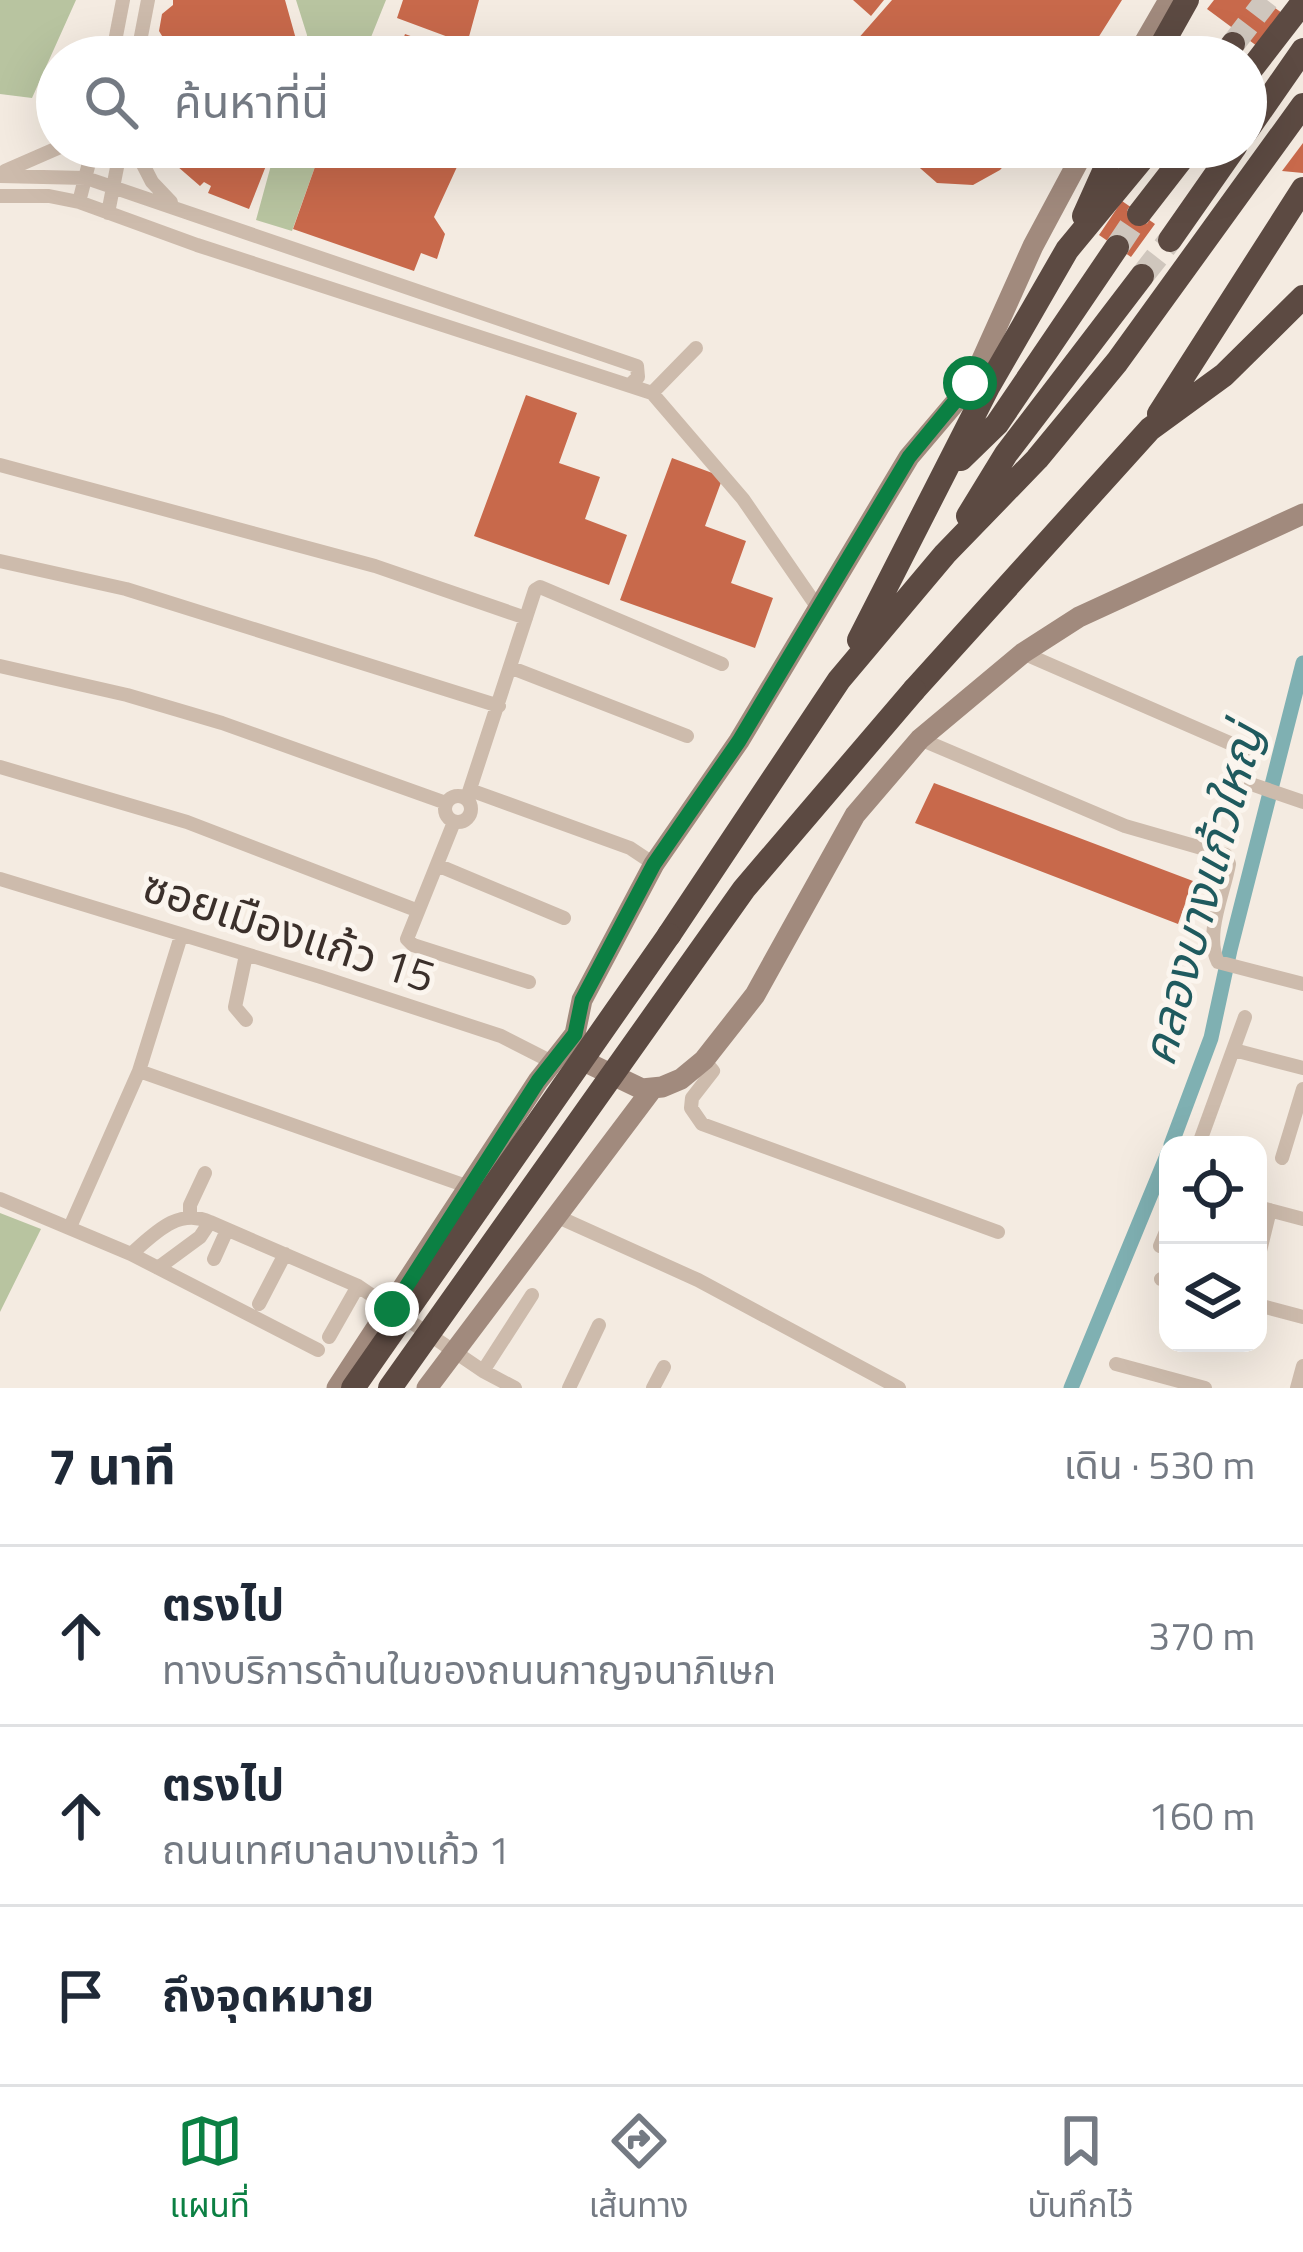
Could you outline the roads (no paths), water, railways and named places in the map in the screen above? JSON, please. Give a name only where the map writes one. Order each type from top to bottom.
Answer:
[{"type":"highway","points":[[1167,36],[1187,0]]},
{"type":"highway","points":[[1267,49],[1303,2]]},
{"type":"highway","points":[[1267,102],[1303,50]]},
{"type":"highway","points":[[1267,155],[1303,105]]},
{"type":"highway","points":[[839,680],[988,387],[1067,250],[1105,168]]},
{"type":"highway","points":[[1067,250],[1135,168]]},
{"type":"highway","points":[[1139,214],[1175,168]]},
{"type":"highway","points":[[1170,240],[1220,168]]},
{"type":"highway","points":[[353,1378],[645,970],[822,702],[945,554],[1036,459],[1117,362],[1257,168]]},
{"type":"highway","points":[[393,1388],[731,906],[914,690],[1150,429],[1303,189]]},
{"type":"highway","points":[[946,473],[997,424],[1117,247]]},
{"type":"highway","points":[[945,554],[1006,454],[1142,276]]},
{"type":"highway","points":[[1150,429],[1224,375],[1303,297]]},
{"type":"main road","points":[[1148,36],[1169,0]]},
{"type":"main road","points":[[338,1388],[353,1378],[392,1309],[552,1062],[575,1034],[582,1000],[654,864],[739,741],[909,457],[963,396],[1075,168]]},
{"type":"main road","points":[[575,1034],[592,1065],[620,1081],[642,1089],[681,1079],[704,1060],[755,995],[856,814],[920,739],[1023,653],[1079,616],[1303,514]]},
{"type":"main road","points":[[427,1388],[653,1088]]},
{"type":"street","points":[[116,36],[123,0]]},
{"type":"street","points":[[141,36],[148,0]]},
{"type":"street","points":[[0,174],[36,159]]},
{"type":"street","points":[[79,202],[88,168]]},
{"type":"street","points":[[108,213],[118,168]]},
{"type":"street","points":[[145,168],[174,206]]},
{"type":"street","points":[[0,174],[86,178],[174,206],[637,366],[638,377],[630,385]]},
{"type":"street","points":[[0,196],[49,196],[79,202],[652,392],[743,499],[818,608]]},
{"type":"street","points":[[652,392],[696,348]]},
{"type":"street","points":[[0,464],[375,566],[526,617]]},
{"type":"street","points":[[0,560],[126,590],[499,706]]},
{"type":"street","points":[[654,864],[630,848],[468,794],[455,795],[446,803],[446,814],[454,821],[467,820],[471,814],[468,794],[535,590],[540,587],[722,664]]},
{"type":"street","points":[[1023,653],[1249,751]]},
{"type":"street","points":[[0,666],[222,723],[446,803]]},
{"type":"street","points":[[512,668],[687,736]]},
{"type":"street","points":[[920,739],[1125,826],[1226,855],[1229,864],[1212,950],[1218,962],[1303,985]]},
{"type":"street","points":[[0,767],[187,822],[416,910]]},
{"type":"street","points":[[1254,785],[1298,800]]},
{"type":"street","points":[[454,821],[407,932],[413,945],[529,982]]},
{"type":"street","points":[[437,865],[564,918]]},
{"type":"street","name":"ซอยเมืองแก้ว 15","points":[[0,879],[501,1036],[552,1062]]},
{"type":"street","points":[[70,1227],[139,1071],[182,936]]},
{"type":"street","points":[[246,955],[235,1007],[246,1020]]},
{"type":"street","points":[[1202,1136],[1245,1017]]},
{"type":"street","points":[[1234,1050],[1303,1068]]},
{"type":"street","points":[[704,1060],[713,1071],[692,1098],[691,1108],[702,1124],[998,1232]]},
{"type":"street","points":[[139,1071],[472,1188]]},
{"type":"street","points":[[1282,1158],[1303,1089]]},
{"type":"street","points":[[190,1217],[190,1205],[205,1173]]},
{"type":"street","points":[[0,1199],[131,1254],[318,1350]]},
{"type":"street","points":[[1267,1210],[1303,1219]]},
{"type":"street","points":[[556,1216],[698,1280],[899,1388]]},
{"type":"street","points":[[131,1254],[176,1219],[210,1222],[358,1286],[515,1388]]},
{"type":"street","points":[[158,1268],[200,1238],[210,1222]]},
{"type":"street","points":[[214,1258],[227,1230]]},
{"type":"street","points":[[259,1304],[285,1254]]},
{"type":"street","points":[[329,1337],[358,1286]]},
{"type":"street","points":[[483,1370],[532,1295]]},
{"type":"street","points":[[1267,1307],[1303,1317]]},
{"type":"street","points":[[568,1388],[599,1325]]},
{"type":"street","points":[[1116,1364],[1205,1388]]},
{"type":"street","points":[[653,1388],[664,1366]]},
{"type":"street","points":[[1297,1388],[1303,1366]]},
{"type":"street","points":[[353,1378],[393,1388]]},
{"type":"waterway","name":"คลองบางแก้วใหญ่","points":[[1174,1136],[1211,1038],[1303,663]]},
{"type":"waterway","name":"คลองบางแก้วใหญ่","points":[[1071,1388],[1159,1175]]},
{"type":"tunnel","points":[[1239,36],[1267,0]]},
{"type":"tunnel","points":[[1117,247],[1139,214]]},
{"type":"tunnel","points":[[1142,276],[1170,240]]}]
